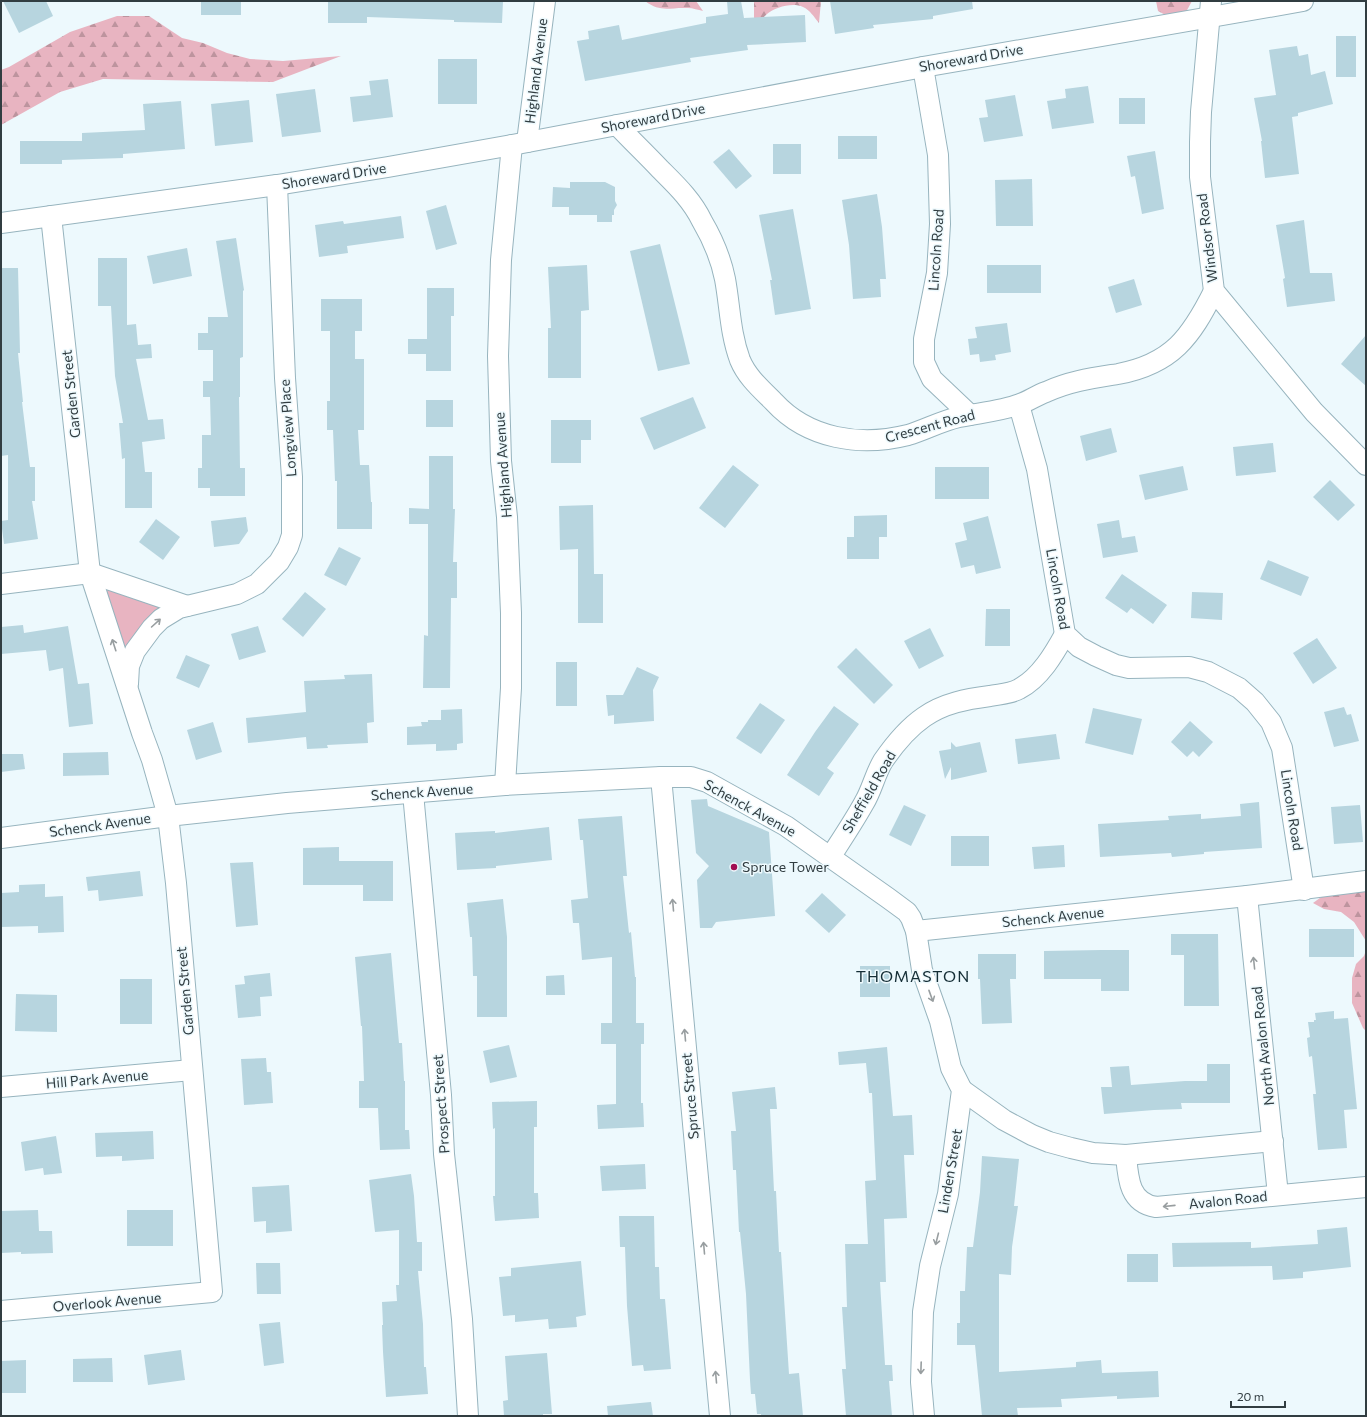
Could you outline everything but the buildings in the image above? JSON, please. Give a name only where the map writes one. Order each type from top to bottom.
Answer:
[{"type":"street","name":"Highland Avenue","points":[[504,785],[511,688],[511,613],[507,517],[501,461],[498,356],[501,260],[519,143],[545,1]]},
{"type":"street","name":"Shoreward Drive","points":[[1,223],[277,185],[617,125],[923,67],[1210,9],[1303,1]]},
{"type":"street","name":"Windsor Road","points":[[1210,9],[1200,122],[1200,177],[1214,291],[1314,412],[1366,465]]},
{"type":"street","name":"Lincoln Road","points":[[923,67],[938,154],[940,224],[937,273],[924,339],[924,362],[932,379],[970,415]]},
{"type":"street","name":"Crescent Road","points":[[617,125],[674,183],[697,212],[716,249],[725,277],[732,333],[741,362],[751,378],[783,412],[796,421],[823,434],[849,440],[872,441],[908,435],[938,424],[970,415],[1019,405],[1067,383],[1143,368],[1166,356],[1185,340],[1202,315],[1214,291]]},
{"type":"street","name":"Longview Place","points":[[187,606],[237,594],[257,584],[279,562],[288,547],[292,535],[292,477],[285,378],[277,185]]},
{"type":"street","name":"Garden Street","points":[[51,216],[90,573],[152,760],[168,816],[176,883],[212,1292]]},
{"type":"street","name":"Lincoln Road","points":[[1019,405],[1037,470],[1065,634],[1079,647],[1116,665],[1129,668],[1188,668],[1208,672],[1239,688],[1255,702],[1271,722],[1282,748],[1304,890]]},
{"type":"street","points":[[1,584],[90,573],[187,606]]},
{"type":"street","name":"Garden Street","points":[[130,695],[128,683],[129,666],[140,643],[161,619],[172,611],[187,606]]},
{"type":"street","name":"Sheffield Road","points":[[831,856],[865,802],[883,762],[906,733],[924,717],[940,708],[956,702],[1008,693],[1018,690],[1028,684],[1044,668],[1065,634]]},
{"type":"street","name":"Schenck Avenue","points":[[1,838],[168,816],[287,803],[504,785],[661,777],[691,777],[708,782],[786,826],[831,856],[902,908],[911,918],[916,931],[1304,890],[1366,881]]},
{"type":"street","name":"Spruce Street","points":[[661,777],[720,1416]]},
{"type":"street","name":"Prospect Street","points":[[413,793],[441,1095],[444,1154],[462,1319],[468,1416]]},
{"type":"street","name":"North Avalon Road","points":[[1247,896],[1278,1195]]},
{"type":"street","points":[[916,931],[922,970],[940,1021],[952,1072],[962,1090],[1004,1120],[1049,1142],[1094,1153],[1126,1155],[1273,1140]]},
{"type":"street","name":"Hill Park Avenue","points":[[1,1088],[192,1070]]},
{"type":"street","name":"Linden Street","points":[[924,1416],[921,1382],[923,1312],[930,1266],[948,1194],[962,1090]]},
{"type":"street","name":"Avalon Road","points":[[1126,1155],[1127,1172],[1131,1186],[1137,1197],[1147,1206],[1156,1207],[1366,1187]]},
{"type":"street","name":"Overlook Avenue","points":[[1,1311],[212,1292]]},
{"type":"green space","points":[[645,1],[696,1],[703,11],[690,8],[665,9],[651,5]]},
{"type":"green space","points":[[754,1],[821,1],[819,23],[805,8],[789,5],[770,11],[754,29]]},
{"type":"green space","points":[[1156,1],[1192,1],[1186,12],[1169,17],[1158,11]]},
{"type":"green space","points":[[117,16],[149,16],[182,38],[203,43],[227,53],[250,59],[283,61],[341,56],[273,82],[103,79],[60,92],[1,125],[1,70],[9,67],[70,32]]},
{"type":"green space","points":[[91,573],[187,606],[129,666]]},
{"type":"green space","points":[[1366,890],[1366,941],[1354,922],[1341,912],[1324,909],[1313,903],[1324,895]]},
{"type":"green space","points":[[1366,950],[1366,1031],[1363,1028],[1352,1003],[1352,978],[1356,964],[1364,956]]},
{"type":"place","name":"Spruce Tower","points":[[734,867]]},
{"type":"district","name":"THOMASTON","points":[[913,976]]}]
